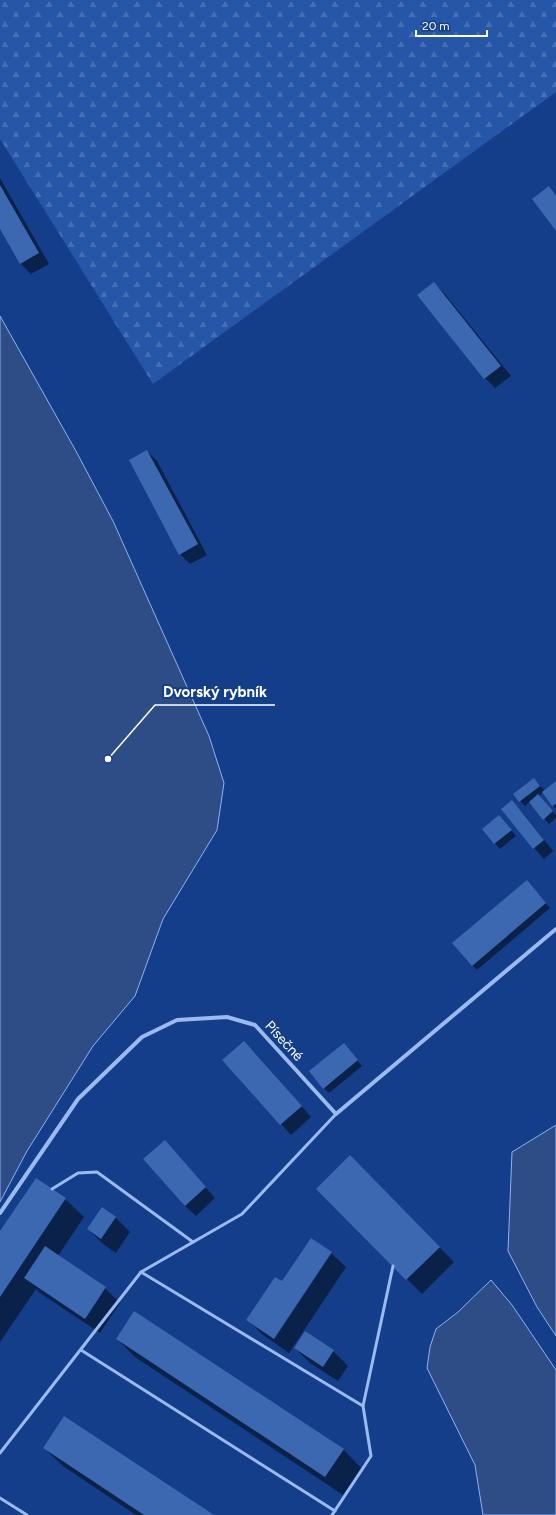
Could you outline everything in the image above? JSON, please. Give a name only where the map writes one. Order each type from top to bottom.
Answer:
[{"type":"street","points":[[336,1114],[556,930]]},
{"type":"street","name":"Písečné","points":[[0,1213],[78,1099],[142,1037],[177,1020],[227,1017],[255,1026],[336,1114]]},
{"type":"lane","points":[[0,1453],[141,1272],[242,1214],[336,1114]]},
{"type":"lane","points":[[52,1189],[78,1173],[97,1172],[193,1242]]},
{"type":"lane","points":[[332,1515],[371,1456],[363,1406],[392,1266]]},
{"type":"lane","points":[[141,1272],[363,1406]]},
{"type":"lane","points":[[80,1350],[335,1511]]},
{"type":"lane","points":[[0,1498],[27,1515]]},
{"type":"green space","points":[[0,0],[556,0],[556,92],[153,384],[0,139]]},
{"type":"shaded area","points":[[0,316],[77,453],[113,521],[209,736],[224,783],[217,830],[163,919],[135,996],[93,1046],[27,1151],[0,1202]]},
{"type":"shaded area","points":[[556,1125],[556,1336],[537,1307],[508,1251],[512,1152]]},
{"type":"shaded area","points":[[491,1280],[512,1305],[556,1370],[556,1515],[483,1515],[475,1465],[427,1368],[430,1347],[436,1329],[458,1312]]},
{"type":"building","points":[[0,185],[39,253],[20,264],[0,229]]},
{"type":"building","points":[[549,186],[556,196],[556,231],[532,199]]},
{"type":"building","points":[[434,282],[501,366],[484,379],[417,295]]},
{"type":"building","points":[[147,450],[198,544],[179,555],[129,460]]},
{"type":"building","points":[[534,778],[540,786],[519,802],[513,794]]},
{"type":"building","points":[[556,781],[556,804],[552,806],[542,792]]},
{"type":"building","points":[[538,794],[553,811],[543,820],[529,802]]},
{"type":"building","points":[[512,800],[544,840],[533,849],[501,809]]},
{"type":"building","points":[[499,815],[512,830],[494,844],[482,829]]},
{"type":"building","points":[[527,880],[546,903],[472,966],[452,943]]},
{"type":"building","points":[[244,1041],[302,1106],[280,1125],[222,1060]]},
{"type":"building","points":[[344,1043],[358,1060],[323,1089],[309,1071]]},
{"type":"building","points":[[165,1140],[206,1187],[185,1206],[143,1159]]},
{"type":"building","points":[[350,1155],[440,1247],[406,1280],[316,1189]]},
{"type":"building","points":[[36,1178],[66,1198],[0,1297],[0,1231]]},
{"type":"building","points":[[102,1207],[116,1217],[101,1239],[87,1229]]},
{"type":"building","points":[[311,1238],[332,1252],[274,1339],[246,1320],[275,1277],[282,1281]]},
{"type":"building","points":[[45,1246],[106,1287],[85,1319],[24,1278]]},
{"type":"building","points":[[134,1311],[344,1449],[325,1477],[116,1339]]},
{"type":"building","points":[[305,1331],[334,1350],[323,1367],[294,1348]]},
{"type":"building","points":[[64,1416],[214,1515],[144,1515],[43,1448]]},
{"type":"place","name":"Dvorský rybník","points":[[108,759]]}]
